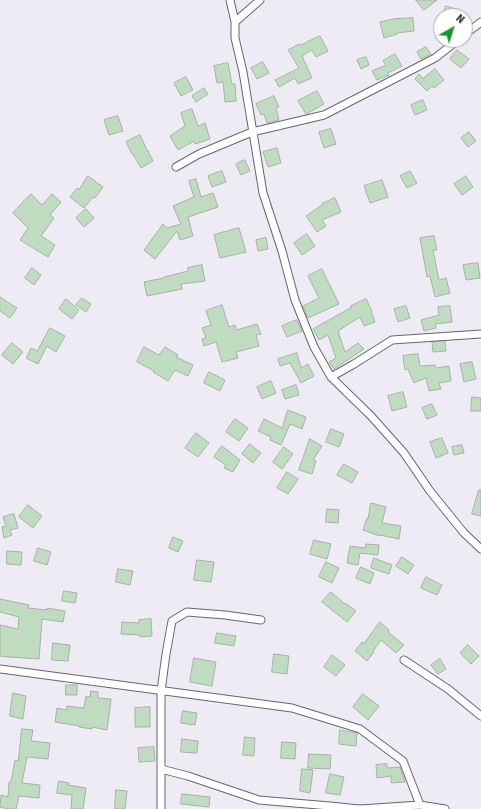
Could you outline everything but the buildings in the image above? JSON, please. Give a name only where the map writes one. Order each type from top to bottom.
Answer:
[{"type":"street","points":[[230,0],[235,22],[234,38],[243,72],[263,193],[282,251],[295,300],[314,347],[331,376],[404,453],[430,491],[464,533],[481,549]]},
{"type":"street","points":[[235,22],[260,0]]},
{"type":"street","points":[[176,167],[199,154],[252,132],[324,116],[435,58],[448,48]]},
{"type":"street","points":[[331,376],[354,364],[392,340],[481,334]]},
{"type":"street","points":[[161,809],[161,690],[172,621],[187,612],[261,620]]},
{"type":"street","points":[[404,660],[448,689],[481,716]]},
{"type":"street","points":[[0,669],[292,708],[360,729],[403,761],[420,806]]},
{"type":"street","points":[[161,769],[188,776],[259,800],[360,809],[420,806],[445,809]]}]
